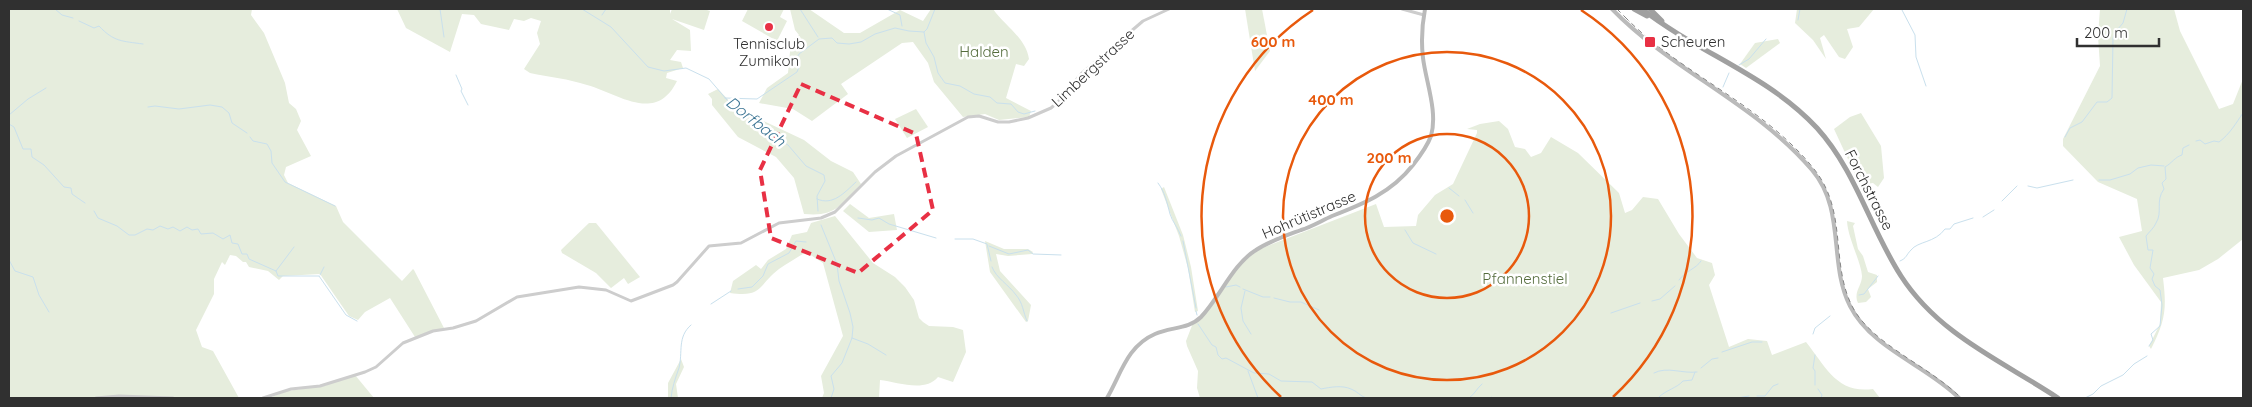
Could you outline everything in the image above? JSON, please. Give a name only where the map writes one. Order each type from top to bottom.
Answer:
[{"type":"highway","points":[[1634,9],[1647,16]]},
{"type":"highway","name":"Forchstrasse","points":[[1641,9],[1647,16],[1676,36],[1764,86],[1802,116],[1825,141],[1838,160],[1889,261],[1921,306],[1962,343],[2054,398]]},
{"type":"highway","name":"Forchstrasse","points":[[1641,9],[1676,33],[1758,79],[1787,100],[1806,117],[1840,157],[1892,262],[1921,303],[1961,339],[2058,398]]},
{"type":"highway","points":[[1650,9],[1676,33]]},
{"type":"main road","name":"Hohrütistrasse","points":[[1107,398],[1123,365],[1138,345],[1154,334],[1189,325],[1197,320],[1223,290],[1240,264],[1251,253],[1279,238],[1368,203],[1396,183],[1410,169],[1427,145],[1432,126],[1432,114],[1423,56],[1425,9]]},
{"type":"main road","points":[[1612,9],[1635,32],[1658,50],[1754,115],[1813,171],[1825,190],[1831,206],[1843,286],[1855,314],[1874,335],[1898,354],[1936,378],[1958,398]]},
{"type":"street","name":"Limbergstrasse","points":[[263,398],[292,389],[320,386],[365,372],[376,367],[403,343],[434,331],[453,328],[476,320],[517,297],[579,286],[592,287],[614,293],[631,301],[652,294],[677,282],[706,248],[741,243],[779,223],[821,218],[835,212],[876,172],[896,156],[962,120],[980,116],[998,122],[1009,122],[1028,118],[1051,108],[1081,74],[1143,21],[1169,9]]},
{"type":"street","points":[[1402,9],[1424,15]]},
{"type":"street","points":[[96,398],[119,396],[173,398]]},
{"type":"highlighted area","points":[[801,84],[916,134],[933,210],[858,273],[771,238],[760,170]]},
{"type":"green space","points":[[9,9],[252,9],[251,15],[264,33],[285,83],[289,103],[296,109],[301,121],[297,130],[311,156],[286,167],[284,175],[288,183],[336,206],[343,222],[402,281],[413,269],[444,328],[415,337],[390,298],[365,312],[358,320],[349,316],[320,274],[283,276],[279,280],[268,271],[249,267],[246,262],[230,255],[225,265],[222,262],[214,279],[214,294],[196,330],[202,347],[213,351],[239,398],[9,398]]},
{"type":"green space","points":[[397,9],[670,9],[670,14],[672,9],[704,9],[710,11],[704,30],[672,19],[690,30],[691,51],[677,50],[670,60],[681,62],[683,68],[667,73],[666,78],[677,81],[668,94],[659,101],[648,104],[624,99],[580,83],[530,73],[524,69],[540,44],[537,33],[541,21],[531,18],[524,21],[514,19],[509,30],[481,24],[474,15],[462,14],[450,52],[406,28]]},
{"type":"green space","name":"Tennisclub Zumikon","points":[[748,9],[784,9],[780,17],[787,21],[777,41],[742,21]]},
{"type":"green space","name":"Halden","points":[[790,9],[809,9],[844,33],[860,33],[900,10],[923,21],[931,9],[993,9],[1019,38],[1027,52],[1029,59],[1024,66],[1016,64],[1006,98],[1031,111],[1029,117],[999,120],[985,114],[963,117],[934,82],[928,63],[913,42],[902,43],[841,84],[848,94],[812,121],[793,109],[759,103],[767,88],[788,73],[791,41],[799,35],[795,30]]},
{"type":"green space","points":[[1245,9],[1262,9],[1270,51],[1255,71]]},
{"type":"green space","points":[[1797,9],[1874,9],[1859,27],[1847,29],[1853,47],[1845,59],[1839,57],[1824,35],[1820,38],[1826,59],[1813,40],[1795,23]]},
{"type":"green space","points":[[2100,9],[2174,9],[2180,31],[2219,109],[2233,104],[2243,79],[2243,239],[2218,259],[2199,270],[2163,278],[2164,315],[2151,349],[2149,346],[2160,324],[2161,302],[2134,265],[2119,237],[2142,231],[2137,199],[2098,182],[2063,146],[2063,139],[2100,66],[2098,36]]},
{"type":"green space","points":[[1778,39],[1780,43],[1746,68],[1740,64],[1755,43]]},
{"type":"green space","points":[[718,89],[736,108],[804,140],[831,161],[853,172],[861,184],[842,204],[830,212],[804,214],[794,178],[776,157],[738,137],[712,105],[712,99],[708,94]]},
{"type":"green space","points":[[916,109],[928,127],[907,138],[895,119]]},
{"type":"green space","points":[[1861,113],[1881,146],[1884,178],[1878,187],[1873,183],[1860,185],[1834,129],[1850,117]]},
{"type":"green space","name":"Pfannenstiel","points":[[1499,121],[1508,129],[1515,147],[1525,149],[1531,157],[1541,153],[1551,137],[1578,153],[1619,193],[1625,213],[1632,210],[1643,197],[1658,199],[1679,234],[1697,258],[1712,263],[1715,275],[1709,285],[1729,347],[1748,339],[1767,341],[1772,355],[1806,342],[1826,369],[1841,383],[1850,387],[1873,389],[1880,398],[1200,398],[1197,388],[1198,371],[1186,341],[1193,323],[1204,314],[1240,264],[1260,249],[1376,204],[1384,227],[1416,226],[1418,215],[1435,195],[1453,184],[1477,133],[1477,130],[1467,129],[1480,124]]},
{"type":"green space","points":[[1164,187],[1183,235],[1191,267],[1198,311],[1195,312],[1188,268],[1179,236],[1161,189]]},
{"type":"green space","points":[[850,204],[869,218],[894,214],[897,230],[869,232],[843,211]]},
{"type":"green space","points":[[835,216],[873,263],[895,277],[905,287],[914,300],[919,318],[923,322],[929,326],[953,327],[963,330],[966,352],[953,382],[938,377],[932,382],[918,386],[880,380],[879,398],[822,398],[824,393],[821,376],[843,336],[823,263],[806,252],[779,269],[754,292],[749,294],[730,293],[733,281],[756,265],[761,269],[768,260],[786,249],[792,235],[807,232],[811,223]]},
{"type":"green space","points":[[1847,221],[1855,223],[1853,226],[1858,249],[1863,256],[1868,272],[1877,275],[1877,282],[1868,289],[1871,297],[1866,302],[1858,303],[1857,299],[1862,276]]},
{"type":"green space","points":[[589,223],[596,223],[640,277],[628,284],[624,278],[611,288],[596,273],[562,253],[561,250]]},
{"type":"green space","points":[[985,241],[1004,249],[1028,249],[1033,252],[1032,254],[1008,256],[996,254],[1000,271],[1031,305],[1028,321],[1026,322],[990,272]]},
{"type":"green space","points":[[681,359],[684,367],[676,384],[678,398],[668,398],[668,383]]},
{"type":"green space","points":[[355,375],[374,398],[269,398],[287,391],[324,386]]},
{"type":"waterway","points":[[55,9],[62,15],[73,18]]},
{"type":"waterway","points":[[440,9],[444,37]]},
{"type":"waterway","name":"Dorfbach","points":[[582,9],[611,27],[648,67],[664,71],[686,68],[709,79],[733,107],[761,123],[771,135],[788,145],[806,166],[824,175],[825,181],[817,196],[818,211]]},
{"type":"waterway","points":[[602,15],[606,9]]},
{"type":"waterway","points":[[800,9],[818,37]]},
{"type":"waterway","points":[[887,9],[900,15],[902,26]]},
{"type":"waterway","points":[[924,32],[935,9]]},
{"type":"waterway","points":[[1798,20],[1800,9]]},
{"type":"waterway","points":[[2065,137],[2070,128],[2082,122],[2097,102],[2107,102],[2112,98],[2113,38],[2123,23],[2127,9]]},
{"type":"waterway","points":[[1902,10],[1915,35],[1916,57],[1926,86]]},
{"type":"waterway","points":[[79,21],[94,28],[99,26],[109,35],[119,40],[143,44]]},
{"type":"waterway","points":[[725,98],[757,99],[797,72],[799,67],[796,60],[799,54],[819,39],[832,38],[837,43],[849,44],[861,42],[875,34],[895,28],[924,32],[926,43],[934,57],[938,73],[945,83],[960,86],[974,94],[990,97],[997,103],[1011,104],[1018,112],[1024,114],[1035,111]]},
{"type":"waterway","points":[[1739,65],[1749,59],[1766,39]]},
{"type":"waterway","points":[[1723,87],[1729,73]]},
{"type":"waterway","points":[[456,75],[468,105]]},
{"type":"waterway","points":[[9,115],[28,99],[46,88]]},
{"type":"waterway","points":[[148,107],[179,109],[210,105],[222,107],[229,113],[232,123],[247,133]]},
{"type":"waterway","points":[[2196,141],[2200,140],[2205,144],[2214,141],[2219,142],[2230,132],[2243,113]]},
{"type":"waterway","points":[[9,124],[14,127],[23,149],[31,149],[32,157],[44,165],[64,187],[71,188],[72,194],[85,203]]},
{"type":"waterway","points":[[250,137],[253,141],[267,144],[271,151],[272,163],[285,182],[335,206]]},
{"type":"waterway","points":[[2149,346],[2153,340],[2151,334],[2160,326],[2162,305],[2160,290],[2155,286],[2152,279],[2154,274],[2150,268],[2153,250],[2148,250],[2146,236],[2158,219],[2160,198],[2164,189],[2162,183],[2166,179],[2165,167],[2182,155],[2183,148],[2189,145]]},
{"type":"waterway","points":[[2099,180],[2110,180],[2130,174],[2138,168],[2151,165],[2164,166]]},
{"type":"waterway","points":[[2028,186],[2037,188],[2073,180]]},
{"type":"waterway","points":[[817,199],[823,201],[833,200],[856,182]]},
{"type":"waterway","points":[[1158,183],[1164,194],[1171,217],[1181,236]]},
{"type":"waterway","points":[[2002,201],[2017,186]]},
{"type":"waterway","points":[[1449,188],[1459,196]]},
{"type":"waterway","points":[[1465,200],[1473,213]]},
{"type":"waterway","points":[[1983,217],[1994,210]]},
{"type":"waterway","points":[[94,211],[98,218],[117,226],[129,235],[135,235],[147,229],[153,230],[160,226],[168,229],[173,227],[180,231],[187,227],[192,230],[198,229],[201,234],[213,233],[223,239],[230,235],[232,243],[238,244],[242,254],[247,254],[249,259],[276,271],[278,276],[319,276],[346,315],[357,321]]},
{"type":"waterway","points":[[858,218],[872,220],[879,218],[889,224],[936,238]]},
{"type":"waterway","points":[[1900,261],[1914,247],[1936,237],[1945,229],[1950,229],[1954,224],[1973,218]]},
{"type":"waterway","name":"Dorfbach","points":[[821,225],[837,264],[839,281],[853,327],[852,338],[842,363],[831,376],[834,389],[831,398]]},
{"type":"waterway","points":[[1405,230],[1413,243],[1436,254]]},
{"type":"waterway","points":[[955,239],[973,239],[987,244],[991,261]]},
{"type":"waterway","points":[[738,289],[752,287],[763,276],[768,264],[789,253],[796,241],[806,242]]},
{"type":"waterway","points":[[1183,241],[1196,308]]},
{"type":"waterway","points":[[989,246],[1009,254],[1028,250],[1033,254],[1061,255]]},
{"type":"waterway","points":[[276,271],[294,247]]},
{"type":"waterway","points":[[9,260],[15,271],[33,277],[39,295],[49,312]]},
{"type":"waterway","points":[[1679,280],[1701,261]]},
{"type":"waterway","points":[[320,275],[324,267]]},
{"type":"waterway","points":[[992,267],[996,275],[1013,291],[1022,304],[1027,321]]},
{"type":"waterway","points":[[1859,295],[1864,294],[1878,276]]},
{"type":"waterway","points":[[1226,287],[1236,285],[1240,287]]},
{"type":"waterway","points":[[1652,301],[1660,299],[1675,286]]},
{"type":"waterway","points":[[1243,289],[1263,297],[1270,297]]},
{"type":"waterway","points":[[711,304],[731,291]]},
{"type":"waterway","points":[[1245,291],[1241,308],[1243,321],[1251,334]]},
{"type":"waterway","points":[[1274,298],[1290,302],[1301,302],[1319,310]]},
{"type":"waterway","points":[[1611,313],[1640,303]]},
{"type":"waterway","points":[[1196,311],[1197,315]]},
{"type":"waterway","points":[[1813,334],[1815,328],[1830,316]]},
{"type":"waterway","points":[[1198,324],[1212,345],[1216,347],[1218,355],[1222,359],[1226,358],[1254,373],[1269,374],[1281,381],[1312,382],[1321,389],[1344,387],[1366,398]]},
{"type":"waterway","points":[[671,398],[679,368],[682,340],[691,325]]},
{"type":"waterway","points":[[852,338],[868,344],[886,355]]},
{"type":"waterway","points":[[1722,352],[1752,342],[1762,342]]},
{"type":"waterway","points":[[1815,355],[1813,368],[1815,371],[1815,385]]},
{"type":"waterway","points":[[2085,398],[2093,394],[2101,386],[2123,375],[2134,364],[2147,356]]},
{"type":"waterway","points":[[1701,368],[1712,359],[1718,358]]},
{"type":"waterway","points":[[1654,373],[1664,370],[1697,372]]},
{"type":"waterway","points":[[1248,371],[1258,398]]},
{"type":"waterway","points":[[1659,397],[1683,381],[1692,380],[1695,372]]},
{"type":"waterway","points":[[1469,398],[1482,384]]},
{"type":"waterway","points":[[1757,396],[1765,396],[1773,386],[1778,384]]},
{"type":"waterway","points":[[1818,389],[1822,395],[1821,398]]},
{"type":"waterway","points":[[1737,398],[1749,396]]},
{"type":"railway","points":[[1617,9],[1630,22]]},
{"type":"railway","points":[[1625,17],[1647,38],[1671,56],[1771,126],[1814,169],[1824,185],[1831,202],[1845,289],[1852,306],[1861,320],[1887,344],[1934,376],[1961,398]]},
{"type":"place","name":"Tennisclub Zumikon","points":[[769,27]]},
{"type":"place","name":"Scheuren","points":[[1650,42]]}]
